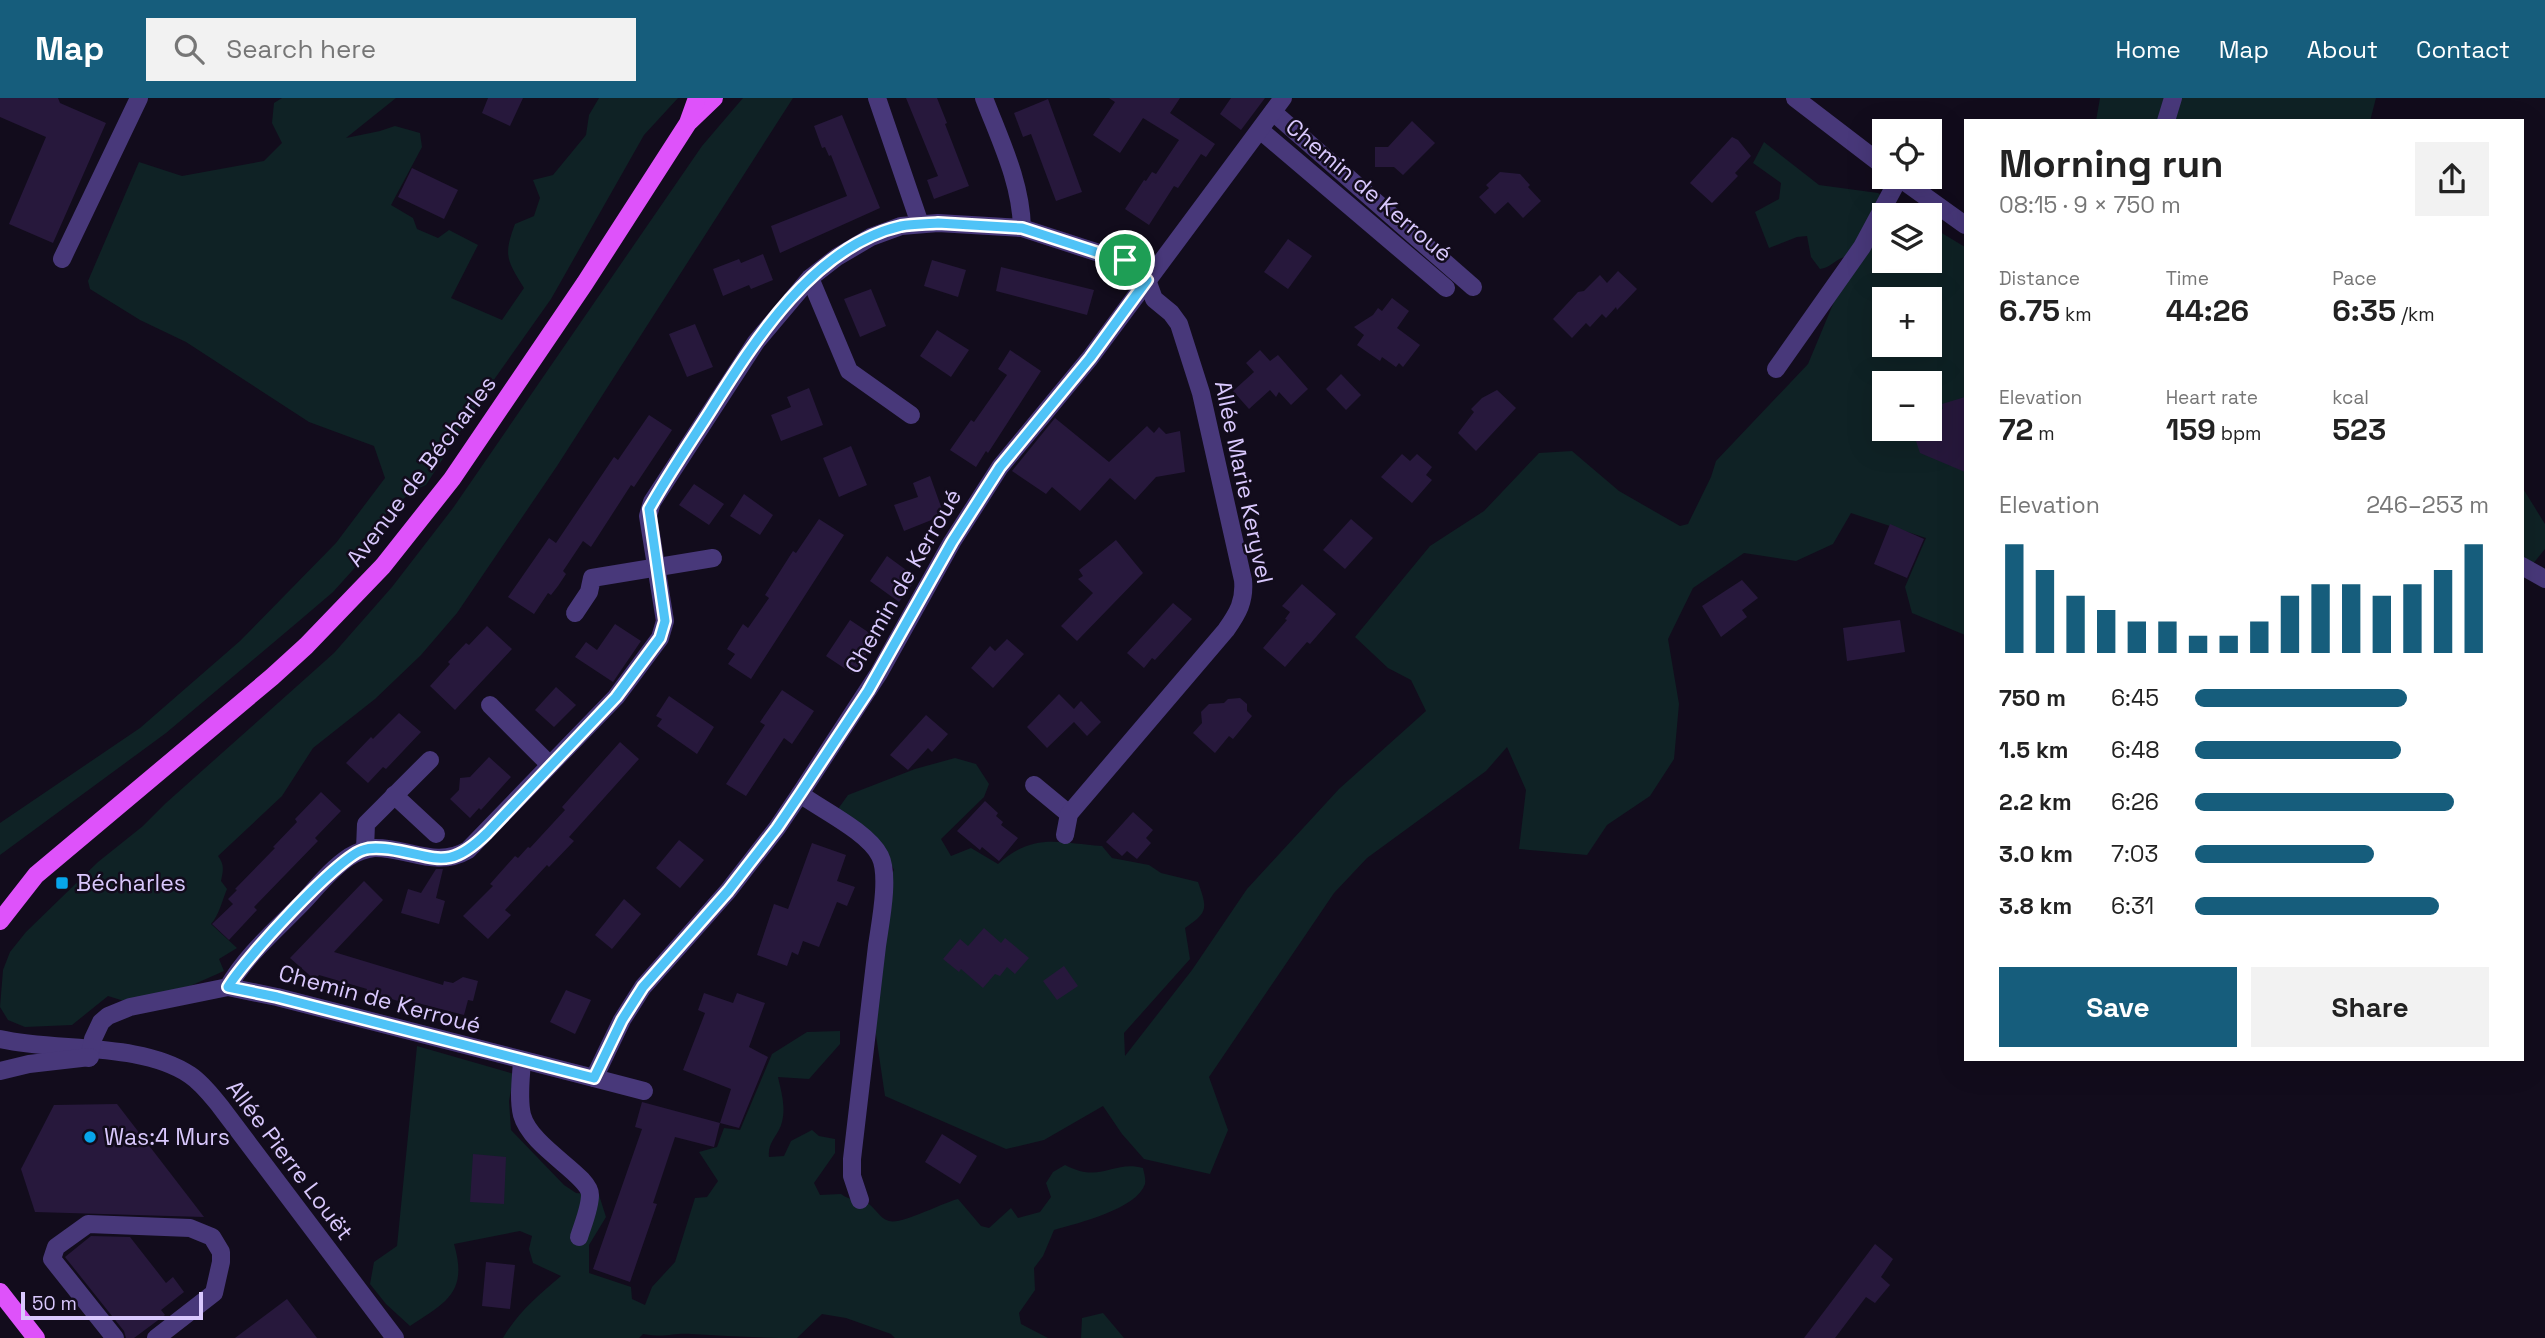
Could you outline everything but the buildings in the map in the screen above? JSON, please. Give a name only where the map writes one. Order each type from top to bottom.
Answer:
[{"type":"main road","name":"Avenue de Bécharles","points":[[688,123],[696,98]]},
{"type":"main road","name":"Avenue de Bécharles","points":[[0,921],[36,875],[272,677],[316,637],[383,566],[412,532],[482,438],[688,123],[714,98]]},
{"type":"main road","name":"Avenue de Bécharles","points":[[0,895],[36,875]]},
{"type":"main road","points":[[0,1292],[36,1338]]},
{"type":"street","points":[[62,259],[139,98]]},
{"type":"street","points":[[877,98],[920,224]]},
{"type":"street","points":[[984,98],[1013,174],[1022,228]]},
{"type":"street","points":[[1795,98],[1872,157]]},
{"type":"street","points":[[2167,119],[2173,98]]},
{"type":"street","name":"Chemin de Kerroué","points":[[594,1078],[622,1020],[643,987],[728,891],[800,794],[868,691],[952,542],[1000,467],[1090,358],[1278,105],[1473,286]]},
{"type":"street","name":"Chemin de Kerroué","points":[[1260,130],[1446,288]]},
{"type":"street","points":[[1776,369],[1862,247],[1887,189]]},
{"type":"street","points":[[1915,189],[1964,224]]},
{"type":"street","points":[[228,987],[245,961],[332,871],[352,855],[365,849],[382,848],[434,859],[459,856],[477,843],[616,697],[660,638],[665,621],[649,509],[756,342],[810,278],[860,242],[901,226],[976,223],[1022,228],[1133,264],[1147,280]]},
{"type":"street","points":[[810,278],[849,370],[911,415]]},
{"type":"street","name":"Allée Marie Keryvel","points":[[1065,835],[1069,814],[1226,630],[1241,607],[1244,595],[1194,366],[1180,324],[1154,299],[1147,280]]},
{"type":"street","points":[[575,613],[589,592],[592,578],[713,558]]},
{"type":"street","points":[[2524,567],[2545,579]]},
{"type":"street","points":[[490,705],[550,765]]},
{"type":"street","points":[[365,849],[366,824],[430,760]]},
{"type":"street","points":[[1034,785],[1069,814]]},
{"type":"street","points":[[800,794],[863,837],[875,848],[883,865],[881,914],[852,1159],[852,1176],[860,1200]]},
{"type":"street","points":[[394,795],[436,834]]},
{"type":"street","name":"Chemin de Kerroué","points":[[90,1054],[101,1022],[119,1011],[228,987],[277,997],[645,1091]]},
{"type":"street","name":"Allée Pierre Louët","points":[[0,1039],[90,1054]]},
{"type":"street","name":"Allée Pierre Louët","points":[[0,1071],[90,1054],[118,1053],[166,1062],[192,1076],[204,1088],[395,1338]]},
{"type":"street","points":[[522,1061],[522,1114],[528,1129],[549,1152],[586,1182],[590,1193],[579,1237]]},
{"type":"street","points":[[115,1338],[52,1259],[56,1248],[88,1224],[190,1228],[212,1237],[217,1243],[221,1262],[214,1293],[156,1338]]},
{"type":"green space","points":[[282,98],[396,98],[346,138],[395,126],[420,133],[422,147],[391,205],[413,218],[417,229],[438,238],[449,230],[478,245],[451,298],[502,320],[524,288],[511,264],[508,251],[515,224],[534,216],[540,198],[533,180],[553,175],[586,135],[589,115],[599,98],[678,98],[644,135],[551,299],[486,391],[426,485],[413,491],[387,512],[360,562],[333,592],[166,733],[0,855],[0,823],[140,728],[240,641],[336,543],[385,478],[374,446],[309,422],[186,342],[140,320],[90,289],[88,281],[139,162],[182,176],[264,161],[282,143],[272,123],[274,103]]},
{"type":"green space","points":[[743,98],[793,98],[557,466],[457,613],[421,655],[375,699],[313,748],[282,796],[218,856],[223,865],[221,881],[227,889],[211,924],[237,948],[219,959],[224,971],[190,986],[124,1001],[108,996],[72,1025],[25,1027],[8,1020],[0,1007],[3,970],[10,952],[26,932],[98,862],[143,826],[334,653],[392,587],[453,508],[702,146]]},
{"type":"green space","points":[[2100,98],[2376,98],[2371,119],[2096,119]]},
{"type":"green space","points":[[1764,142],[1819,185],[1878,193],[1893,203],[1872,203],[1872,273],[1942,273],[1942,233],[1964,246],[1964,635],[1912,613],[1905,587],[1926,538],[1851,513],[1833,544],[1796,561],[1744,553],[1693,588],[1668,639],[1679,704],[1674,759],[1650,796],[1607,825],[1587,855],[1519,849],[1526,790],[1507,747],[1486,771],[1367,858],[1334,893],[1209,1077],[1228,1130],[1210,1174],[1144,1159],[1122,1134],[1103,1106],[1044,1140],[1006,1149],[885,1096],[874,1022],[887,882],[894,870],[882,845],[838,809],[848,795],[915,769],[955,758],[976,764],[989,784],[984,797],[941,839],[951,856],[971,848],[998,864],[1023,847],[1035,843],[1102,846],[1112,858],[1149,865],[1161,873],[1198,882],[1204,909],[1198,918],[1185,928],[1190,959],[1124,1033],[1125,1056],[1192,970],[1247,889],[1339,789],[1426,711],[1411,680],[1388,668],[1355,637],[1430,546],[1484,511],[1539,453],[1572,451],[1619,491],[1680,526],[1688,524],[1716,461],[1808,364],[1836,297],[1849,256],[1820,269],[1811,257],[1807,236],[1769,248],[1755,212],[1779,199],[1781,183],[1753,163]]},
{"type":"green space","points":[[2524,490],[2545,524],[2545,549],[2524,575]]},
{"type":"green space","points":[[840,1031],[840,1044],[809,1079],[778,1077],[783,1099],[783,1116],[771,1143],[769,1157],[784,1156],[791,1141],[812,1130],[819,1136],[835,1139],[835,1153],[814,1183],[820,1195],[841,1194],[864,1202],[889,1221],[912,1217],[958,1199],[981,1226],[989,1228],[1011,1208],[1018,1218],[1040,1212],[1051,1197],[1046,1183],[1053,1172],[1065,1165],[1088,1172],[1133,1166],[1143,1168],[1145,1184],[1131,1201],[1106,1214],[1054,1230],[1043,1256],[1034,1268],[1035,1290],[1019,1313],[1021,1324],[1048,1338],[895,1338],[891,1334],[846,1318],[822,1314],[797,1338],[643,1334],[639,1338],[503,1338],[522,1312],[561,1276],[533,1263],[529,1249],[532,1236],[520,1231],[454,1244],[458,1260],[456,1285],[444,1302],[410,1326],[386,1304],[370,1284],[374,1262],[397,1246],[417,1046],[514,1074],[509,1101],[511,1130],[564,1185],[576,1193],[599,1195],[606,1217],[589,1245],[589,1273],[631,1287],[632,1299],[645,1305],[652,1287],[675,1262],[695,1198],[707,1197],[718,1181],[699,1152],[717,1147],[724,1128],[740,1130],[772,1054],[807,1032]]},
{"type":"green space","points":[[1103,1313],[1124,1338],[1081,1338],[1082,1318]]},
{"type":"place","name":"Bécharles","points":[[62,883]]},
{"type":"place","name":"Was:4 Murs","points":[[90,1137]]},
{"type":"route","points":[[938,223],[976,223],[1022,228],[1125,260],[1139,267],[1147,280],[1090,358],[1000,467],[930,579],[868,691],[800,794],[728,891],[643,987],[622,1020],[594,1078],[277,997],[228,987],[245,961],[332,871],[352,855],[365,849],[382,848],[444,859],[459,856],[468,850],[616,697],[654,648],[664,630],[664,611],[649,509],[756,342],[817,272],[871,237],[901,226],[938,223]]}]
